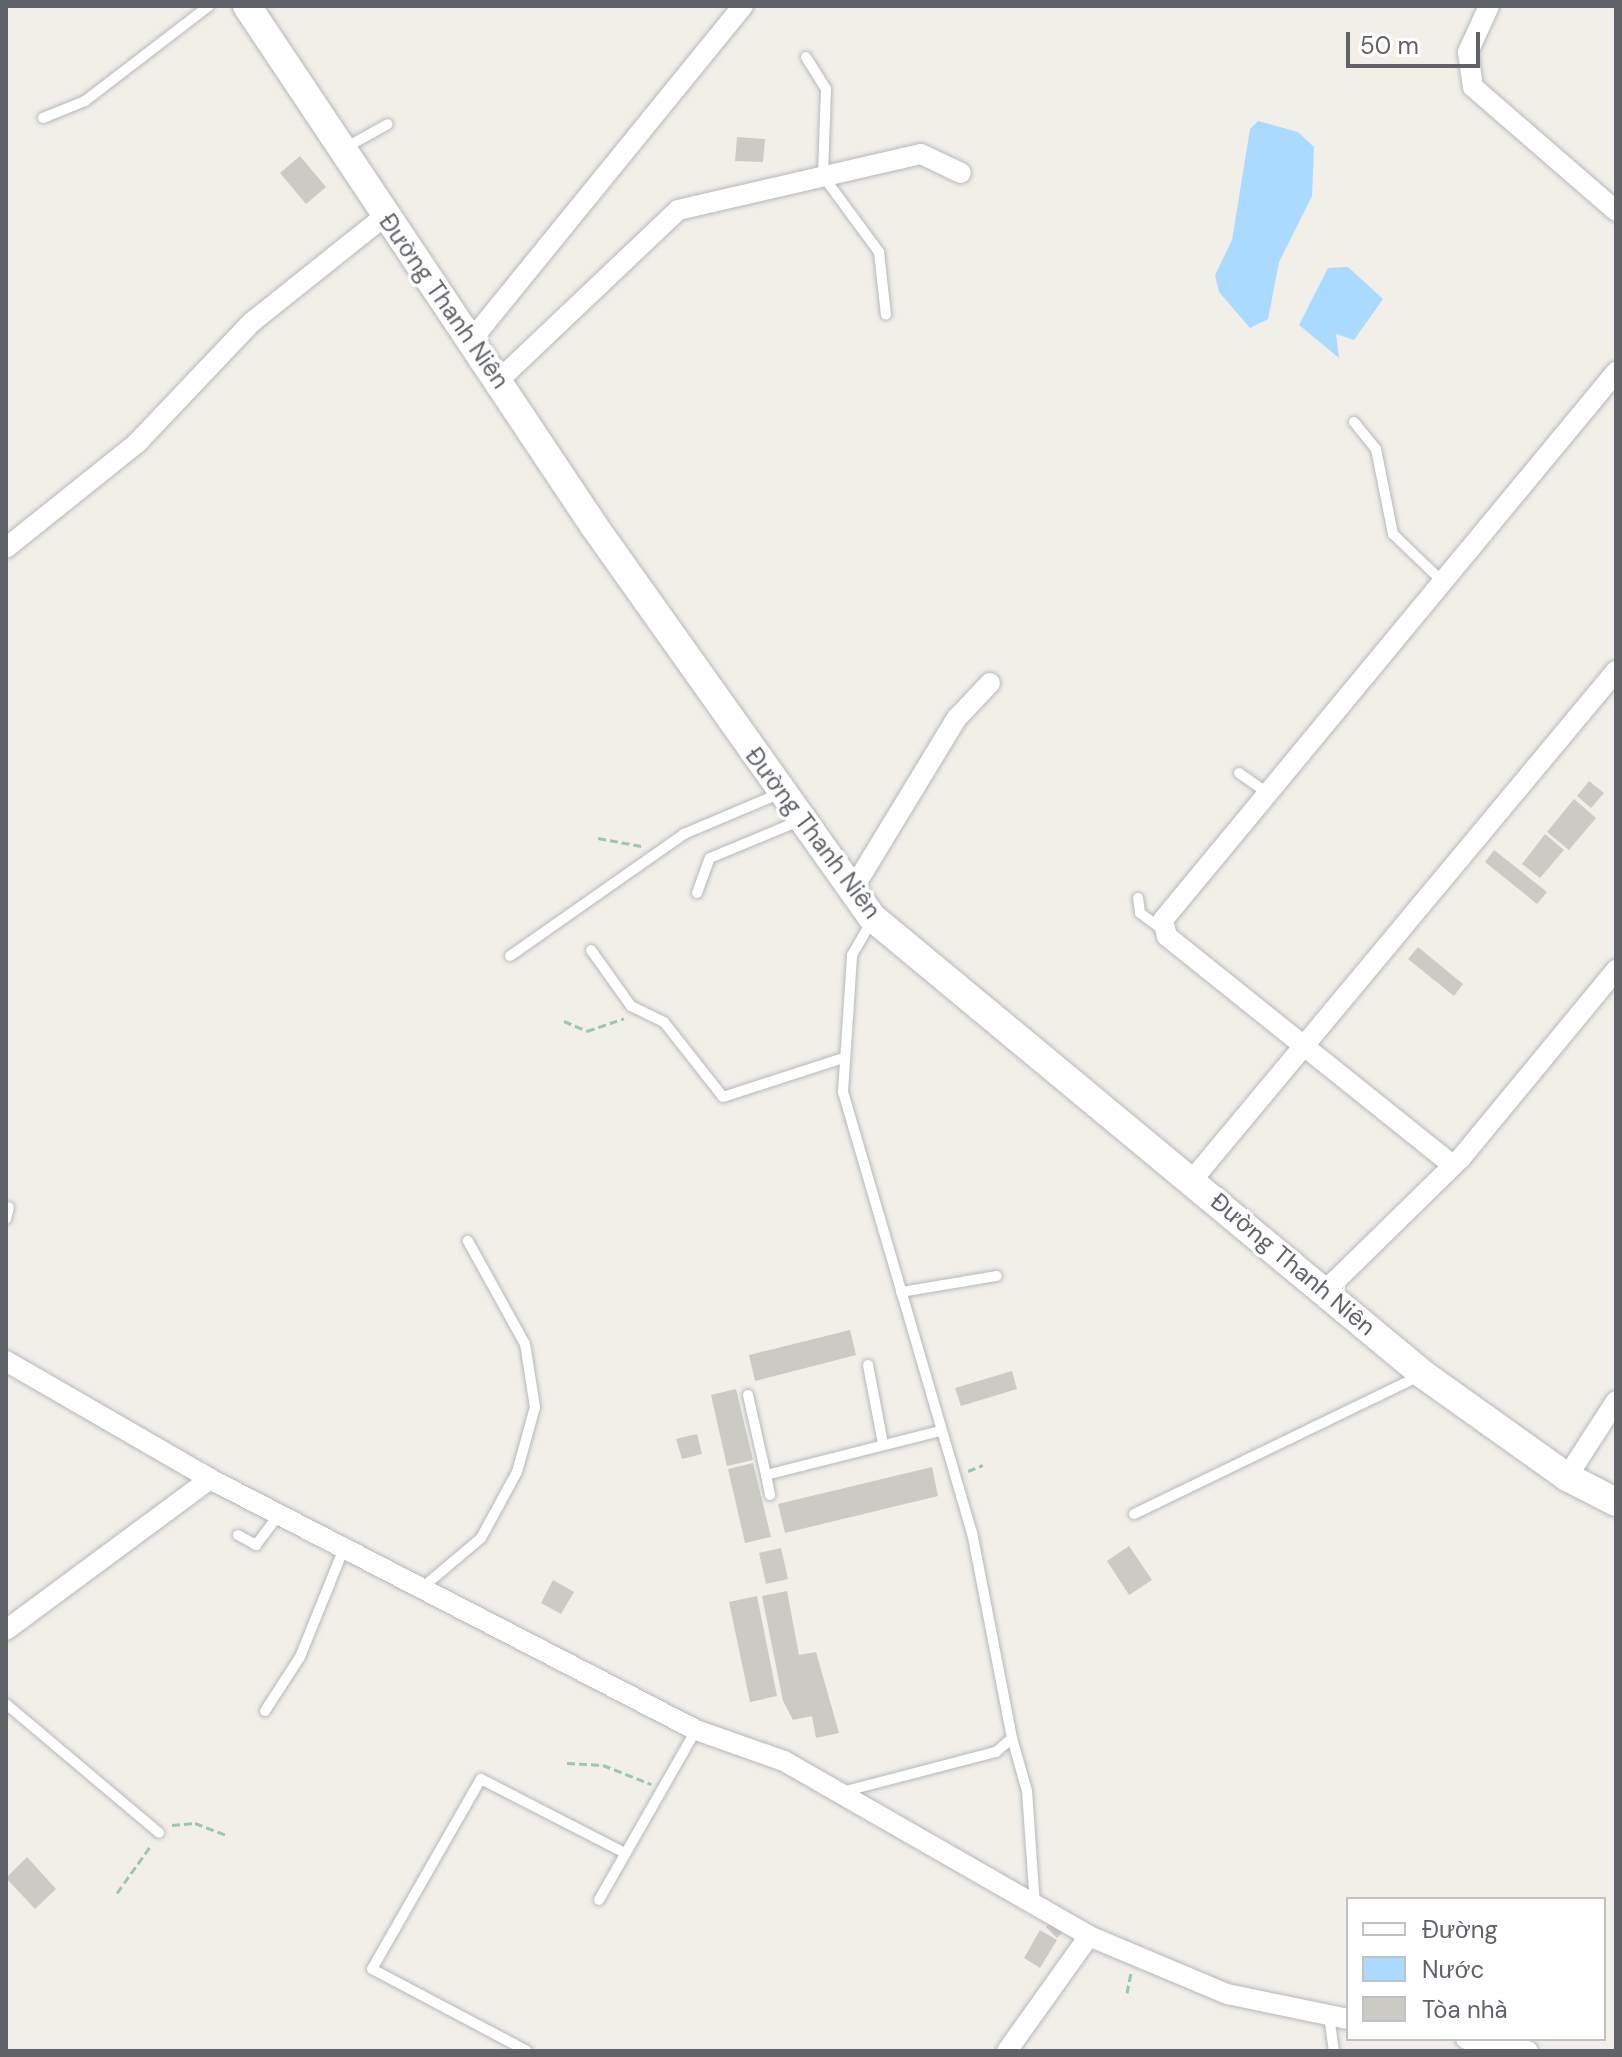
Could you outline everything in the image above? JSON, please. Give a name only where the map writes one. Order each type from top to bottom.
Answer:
[{"type":"main road","name":"Đường Thanh Niên","points":[[247,6],[385,216],[473,338],[781,793],[873,918],[1193,1179],[1424,1375],[1567,1477],[1616,1502]]},
{"type":"street","points":[[473,338],[743,6]]},
{"type":"street","points":[[1489,6],[1468,52],[1473,87],[1616,211]]},
{"type":"street","points":[[499,380],[678,210],[921,154],[961,173]]},
{"type":"street","points":[[6,548],[137,443],[252,322],[385,216]]},
{"type":"street","points":[[1450,1163],[1162,929],[1616,372]]},
{"type":"street","points":[[1193,1179],[1616,671]]},
{"type":"street","points":[[851,892],[957,718],[990,683]]},
{"type":"street","points":[[1325,1291],[1450,1163],[1616,970]]},
{"type":"street","points":[[6,1361],[210,1479],[696,1730],[784,1761],[1089,1936],[1227,1994],[1338,2017]]},
{"type":"street","points":[[1567,1477],[1616,1401]]},
{"type":"street","points":[[6,1630],[210,1479]]},
{"type":"street","points":[[1007,2051],[1089,1936]]},
{"type":"street","points":[[1476,2041],[1528,2051]]},
{"type":"lane","points":[[43,118],[85,101],[209,6]]},
{"type":"lane","points":[[806,57],[826,89],[823,176],[879,252],[886,315]]},
{"type":"lane","points":[[341,150],[388,124]]},
{"type":"lane","points":[[1354,422],[1376,449],[1393,534],[1444,583]]},
{"type":"lane","points":[[1239,773],[1271,795]]},
{"type":"lane","points":[[510,956],[655,853],[781,793]]},
{"type":"lane","points":[[697,893],[710,858],[800,820]]},
{"type":"lane","points":[[1138,898],[1140,913],[1162,929]]},
{"type":"lane","points":[[873,918],[852,955],[841,1059],[901,1292],[972,1533],[1012,1738],[1027,1791],[1035,1904]]},
{"type":"lane","points":[[591,950],[638,1013],[664,1022],[723,1097],[841,1059]]},
{"type":"lane","points":[[6,1219],[9,1207]]},
{"type":"lane","points":[[421,1588],[464,1560],[481,1538],[517,1472],[535,1407],[525,1344],[468,1241]]},
{"type":"lane","points":[[901,1292],[997,1276]]},
{"type":"lane","points":[[868,1365],[883,1444]]},
{"type":"lane","points":[[1134,1514],[1424,1375]]},
{"type":"lane","points":[[748,1395],[770,1495]]},
{"type":"lane","points":[[766,1475],[940,1431]]},
{"type":"lane","points":[[238,1535],[256,1545],[279,1515]]},
{"type":"lane","points":[[265,1711],[300,1657],[344,1548]]},
{"type":"lane","points":[[6,1704],[159,1833]]},
{"type":"lane","points":[[599,1900],[696,1730]]},
{"type":"lane","points":[[841,1793],[996,1752],[1012,1738]]},
{"type":"lane","points":[[527,2051],[372,1969],[481,1779],[625,1853]]},
{"type":"lane","points":[[1334,2051],[1338,2017]]},
{"type":"path","points":[[598,838],[655,853]]},
{"type":"path","points":[[564,1021],[587,1031],[638,1013]]},
{"type":"path","points":[[567,1763],[603,1765],[662,1786]]},
{"type":"water","points":[[1258,121],[1298,132],[1314,147],[1312,196],[1279,262],[1268,319],[1250,328],[1219,292],[1215,275],[1232,240],[1250,129]]},
{"type":"water","points":[[1348,267],[1383,299],[1354,340],[1336,334],[1339,358],[1299,325],[1328,268]]},
{"type":"building","points":[[737,137],[765,139],[763,162],[735,161]]},
{"type":"building","points":[[300,156],[326,187],[306,204],[280,173]]},
{"type":"building","points":[[1589,781],[1604,793],[1591,808],[1577,796]]},
{"type":"building","points":[[1574,799],[1596,818],[1569,850],[1547,832]]},
{"type":"building","points":[[1545,834],[1564,850],[1540,878],[1522,864]]},
{"type":"building","points":[[1494,850],[1547,892],[1537,904],[1485,862]]},
{"type":"building","points":[[1418,947],[1463,984],[1454,996],[1408,959]]},
{"type":"building","points":[[850,1330],[856,1355],[755,1381],[749,1355]]},
{"type":"building","points":[[1012,1371],[1017,1389],[961,1406],[955,1388]]},
{"type":"building","points":[[736,1389],[753,1460],[727,1466],[711,1395]]},
{"type":"building","points":[[697,1434],[702,1454],[682,1459],[676,1439]]},
{"type":"building","points":[[753,1463],[771,1537],[745,1543],[728,1469]]},
{"type":"building","points":[[932,1467],[938,1496],[785,1533],[778,1504]]},
{"type":"building","points":[[1129,1546],[1152,1580],[1129,1595],[1107,1561]]},
{"type":"building","points":[[781,1548],[788,1579],[766,1584],[759,1553]]},
{"type":"building","points":[[553,1580],[574,1592],[561,1614],[541,1603]]},
{"type":"building","points":[[787,1591],[799,1655],[816,1652],[839,1733],[816,1738],[812,1716],[793,1720],[783,1701],[762,1596]]},
{"type":"building","points":[[757,1596],[777,1696],[750,1702],[729,1602]]},
{"type":"building","points":[[27,1857],[56,1889],[35,1909],[6,1878]]},
{"type":"building","points":[[1052,1922],[1063,1932],[1057,1938],[1046,1927]]},
{"type":"building","points":[[1040,1930],[1057,1940],[1040,1968],[1024,1958]]}]
